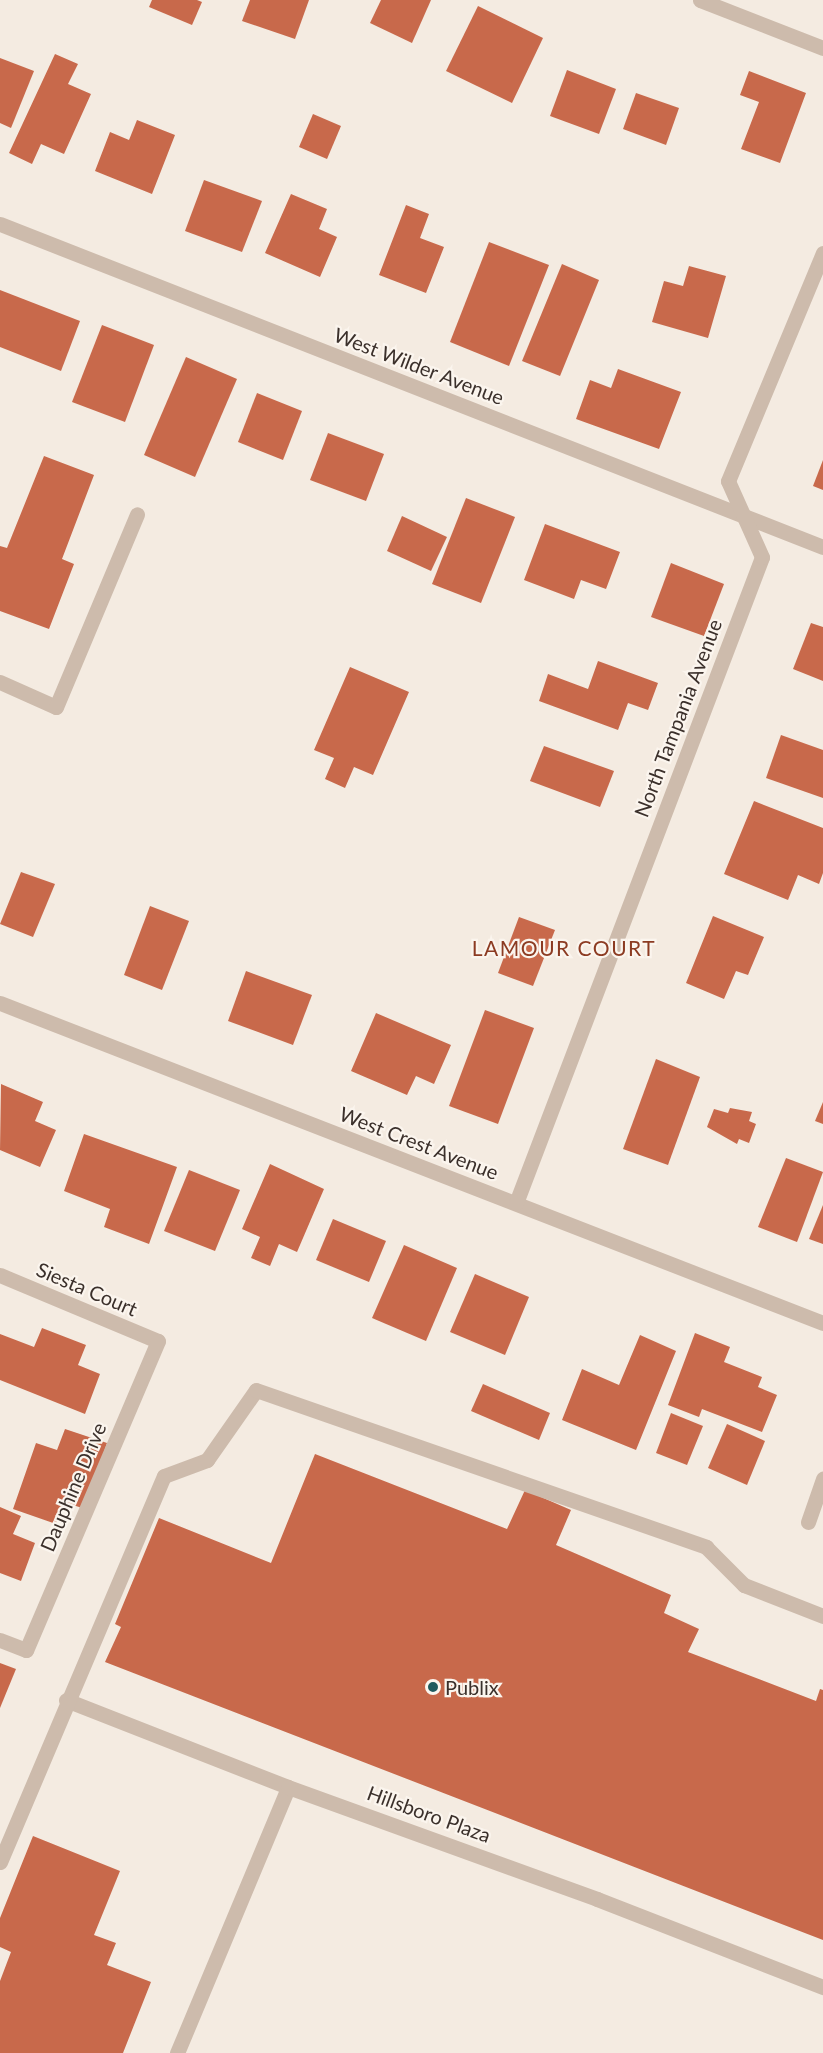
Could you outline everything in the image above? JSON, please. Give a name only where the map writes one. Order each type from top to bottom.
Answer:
[{"type":"street","points":[[700,0],[823,48]]},
{"type":"street","name":"West Wilder Avenue","points":[[0,224],[823,547]]},
{"type":"street","name":"North Tampania Avenue","points":[[516,1203],[762,557],[728,481],[823,253]]},
{"type":"street","points":[[0,682],[56,706],[137,514]]},
{"type":"street","name":"West Crest Avenue","points":[[0,1003],[823,1323]]},
{"type":"street","name":"Siesta Court","points":[[0,1275],[158,1341]]},
{"type":"street","name":"Dauphine Drive","points":[[0,1640],[26,1650],[158,1341]]},
{"type":"street","points":[[0,1862],[66,1700],[164,1476],[207,1460],[256,1390],[706,1547],[744,1585],[823,1616]]},
{"type":"street","points":[[808,1522],[823,1479]]},
{"type":"street","name":"Hillsboro Plaza","points":[[66,1700],[288,1787],[597,1899],[823,1987]]},
{"type":"street","points":[[177,2053],[288,1787]]},
{"type":"building","points":[[152,0],[202,2],[192,25],[149,7]]},
{"type":"building","points":[[250,0],[309,0],[295,39],[242,21]]},
{"type":"building","points":[[381,0],[431,0],[412,43],[370,23]]},
{"type":"building","points":[[478,6],[543,38],[512,103],[446,71]]},
{"type":"building","points":[[55,54],[78,64],[68,84],[91,94],[64,154],[41,144],[32,164],[9,153]]},
{"type":"building","points":[[0,58],[34,71],[11,128],[0,123]]},
{"type":"building","points":[[567,70],[616,89],[599,134],[550,116]]},
{"type":"building","points":[[749,71],[806,93],[780,163],[741,149],[759,102],[740,95]]},
{"type":"building","points":[[636,93],[679,108],[666,145],[623,129]]},
{"type":"building","points":[[313,114],[341,126],[327,159],[299,147]]},
{"type":"building","points":[[137,120],[175,135],[152,194],[95,171],[110,132],[129,140]]},
{"type":"building","points":[[204,180],[262,201],[242,252],[185,231]]},
{"type":"building","points":[[291,194],[327,209],[319,229],[337,237],[320,277],[265,253]]},
{"type":"building","points":[[406,205],[429,214],[420,238],[444,247],[426,293],[379,275]]},
{"type":"building","points":[[489,242],[549,265],[509,366],[450,342]]},
{"type":"building","points":[[562,264],[599,280],[560,376],[522,361]]},
{"type":"building","points":[[689,266],[726,276],[708,338],[652,322],[664,281],[683,286]]},
{"type":"building","points":[[0,290],[80,321],[61,371],[0,347]]},
{"type":"building","points":[[102,325],[154,345],[125,422],[72,402]]},
{"type":"building","points":[[186,357],[237,379],[195,477],[144,455]]},
{"type":"building","points":[[618,369],[681,392],[659,449],[576,419],[590,380],[611,388]]},
{"type":"building","points":[[257,393],[302,411],[283,460],[238,442]]},
{"type":"building","points":[[328,433],[384,454],[366,501],[310,480]]},
{"type":"building","points":[[44,456],[94,475],[62,559],[74,564],[49,629],[0,611],[0,546],[7,548]]},
{"type":"building","points":[[823,460],[823,490],[813,486]]},
{"type":"building","points":[[466,498],[515,517],[481,603],[432,584]]},
{"type":"building","points":[[402,516],[447,537],[431,571],[387,551]]},
{"type":"building","points":[[545,524],[620,552],[606,589],[581,580],[574,599],[524,580]]},
{"type":"building","points":[[671,563],[724,584],[704,636],[651,617]]},
{"type":"building","points":[[811,623],[823,627],[823,681],[793,669]]},
{"type":"building","points":[[598,661],[658,683],[648,710],[628,703],[618,730],[539,701],[548,674],[588,689]]},
{"type":"building","points":[[350,667],[409,692],[373,775],[354,767],[345,788],[325,779],[334,758],[314,750]]},
{"type":"building","points":[[781,735],[823,750],[823,798],[766,778]]},
{"type":"building","points":[[544,746],[614,771],[600,807],[530,781]]},
{"type":"building","points":[[754,801],[823,828],[823,873],[819,884],[798,875],[788,900],[724,874]]},
{"type":"building","points":[[21,872],[55,884],[33,937],[0,924]]},
{"type":"building","points":[[150,906],[189,921],[162,990],[124,975]]},
{"type":"building","points":[[713,916],[764,937],[748,975],[736,971],[724,999],[686,983]]},
{"type":"building","points":[[519,917],[555,930],[533,986],[498,973]]},
{"type":"building","points":[[246,971],[312,995],[293,1045],[228,1021]]},
{"type":"building","points":[[485,1010],[534,1028],[498,1124],[449,1106]]},
{"type":"building","points":[[376,1013],[451,1045],[434,1084],[416,1076],[407,1095],[351,1071]]},
{"type":"building","points":[[656,1059],[700,1077],[668,1165],[623,1149]]},
{"type":"building","points":[[1,1084],[43,1102],[35,1121],[56,1130],[40,1167],[0,1150]]},
{"type":"building","points":[[823,1102],[823,1124],[815,1121]]},
{"type":"building","points":[[730,1108],[752,1112],[749,1121],[756,1124],[749,1143],[739,1139],[737,1144],[707,1127],[714,1109],[728,1113]]},
{"type":"building","points":[[84,1134],[177,1167],[149,1244],[104,1227],[110,1209],[64,1191]]},
{"type":"building","points":[[786,1158],[823,1172],[797,1242],[758,1227]]},
{"type":"building","points":[[270,1164],[324,1189],[297,1252],[279,1244],[270,1266],[251,1258],[260,1237],[242,1229]]},
{"type":"building","points":[[189,1170],[240,1190],[215,1251],[164,1231]]},
{"type":"building","points":[[823,1205],[823,1244],[809,1239]]},
{"type":"building","points":[[333,1219],[386,1241],[369,1282],[316,1260]]},
{"type":"building","points":[[404,1245],[457,1268],[426,1341],[372,1318]]},
{"type":"building","points":[[475,1274],[529,1297],[505,1355],[450,1332]]},
{"type":"building","points":[[42,1328],[86,1345],[78,1365],[100,1374],[85,1414],[0,1380],[0,1334],[34,1347]]},
{"type":"building","points":[[695,1333],[730,1347],[724,1362],[762,1377],[758,1387],[777,1395],[762,1432],[702,1409],[699,1417],[668,1405]]},
{"type":"building","points":[[640,1335],[676,1351],[636,1450],[562,1420],[582,1369],[619,1385]]},
{"type":"building","points":[[483,1384],[550,1413],[539,1440],[471,1411]]},
{"type":"building","points":[[671,1413],[703,1426],[687,1465],[656,1453]]},
{"type":"building","points":[[727,1424],[765,1441],[747,1485],[708,1468]]},
{"type":"building","points":[[65,1429],[107,1443],[85,1509],[64,1502],[56,1524],[13,1509],[36,1443],[57,1450]]},
{"type":"building","points":[[315,1454],[507,1529],[525,1490],[571,1510],[556,1545],[671,1595],[664,1613],[699,1629],[688,1652],[816,1701],[820,1689],[823,1690],[823,1940],[105,1662],[121,1627],[115,1624],[159,1518],[271,1563]]},
{"type":"building","points":[[0,1507],[21,1516],[13,1534],[35,1543],[21,1581],[0,1573]]},
{"type":"building","points":[[0,1663],[16,1669],[0,1708]]},
{"type":"building","points":[[33,1836],[120,1871],[94,1935],[116,1943],[107,1965],[151,1982],[123,2053],[0,2053],[0,1981],[11,1952],[0,1947],[0,1918]]},
{"type":"place","name":"Publix","points":[[433,1687]]},
{"type":"district","name":"LAMOUR COURT","points":[[564,948]]}]
